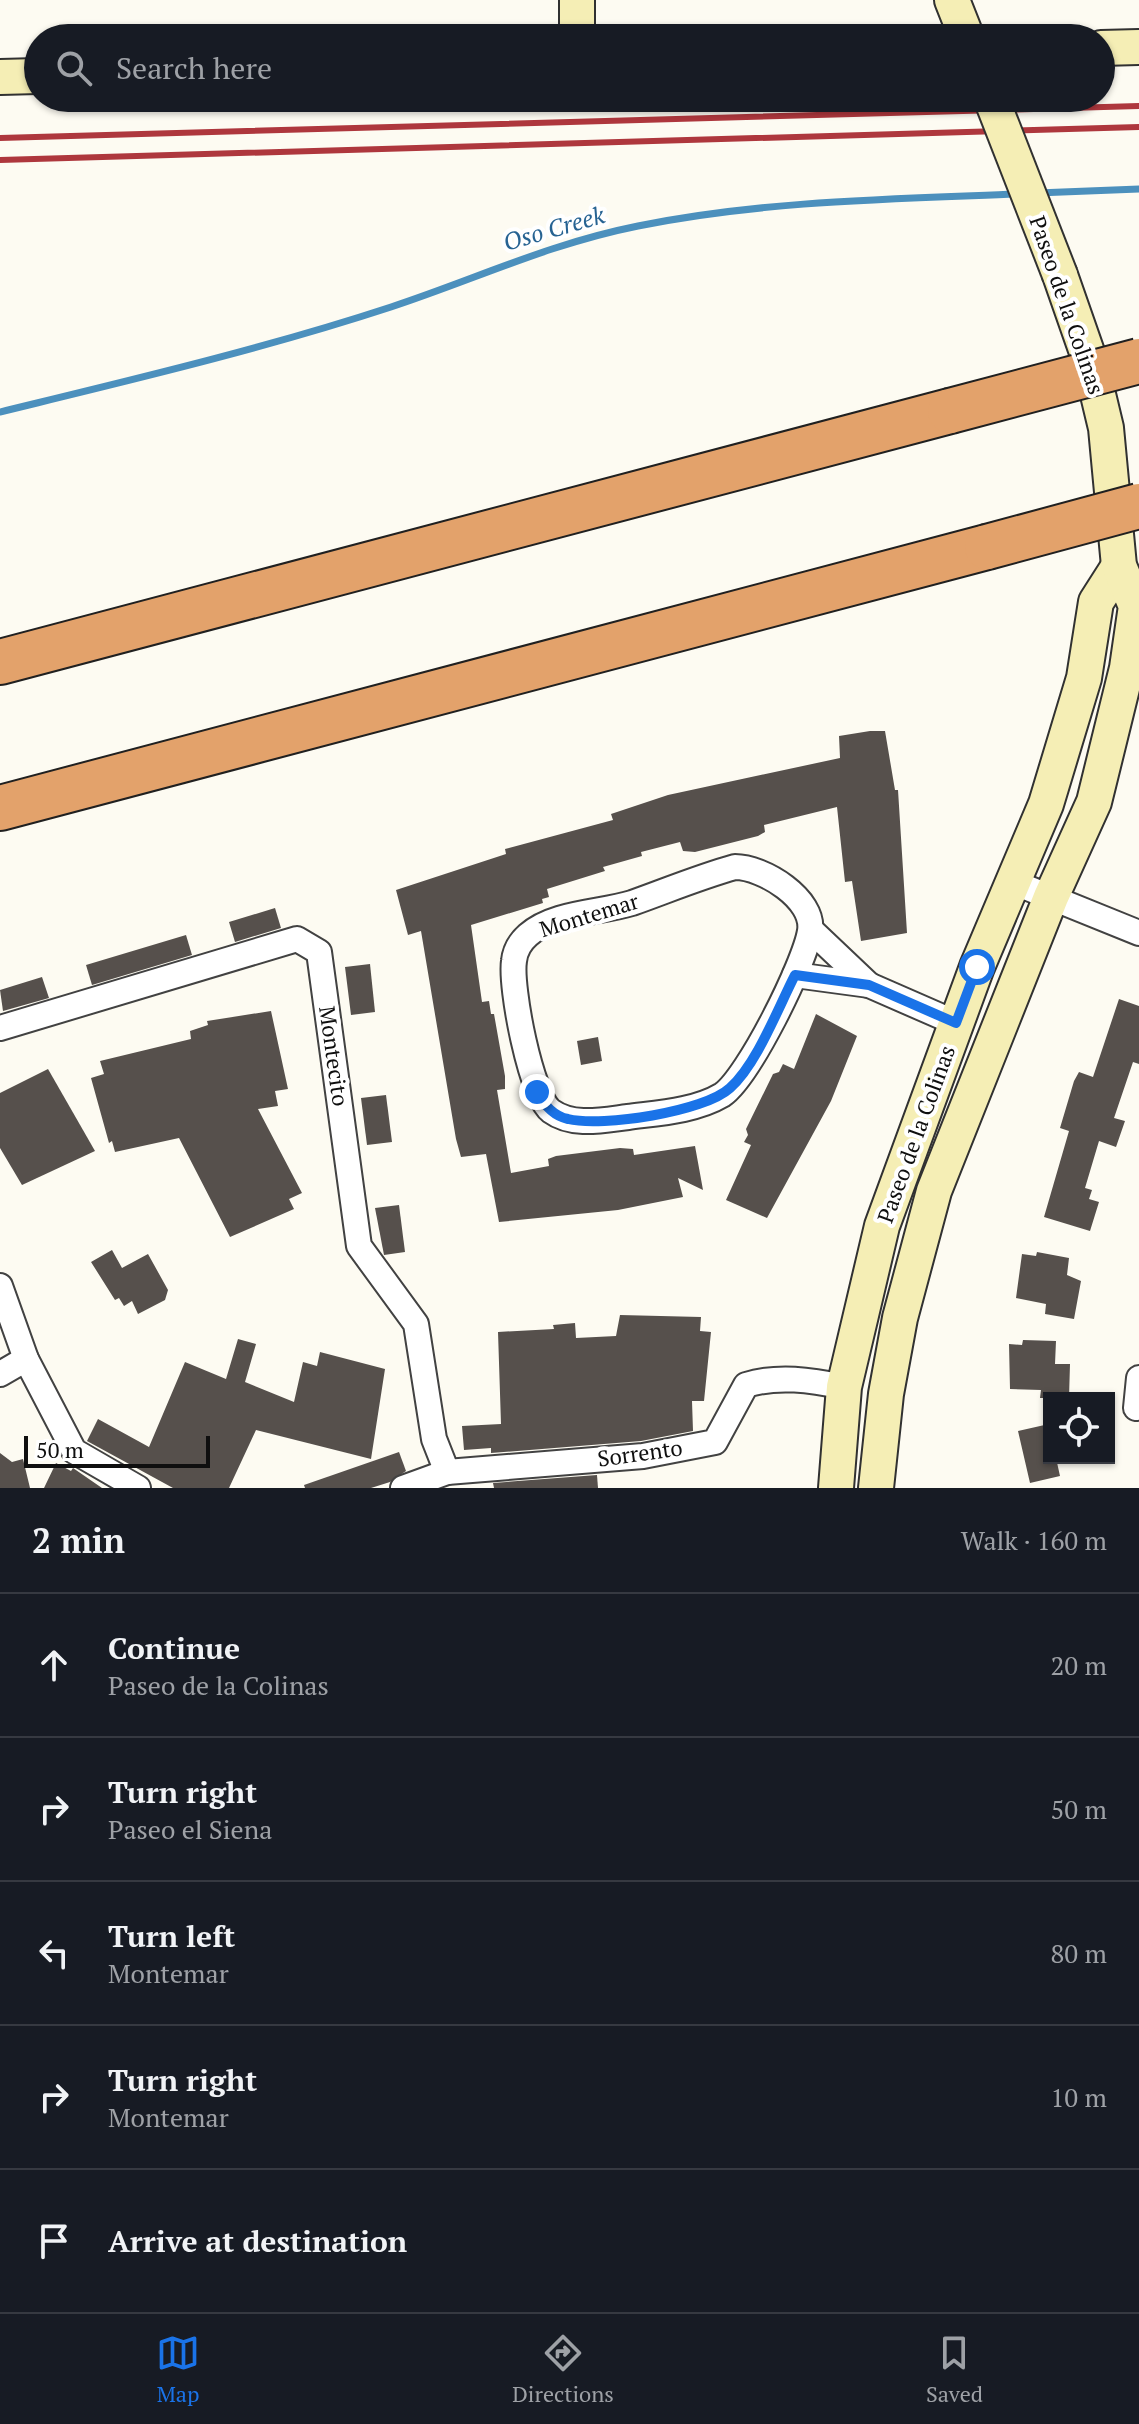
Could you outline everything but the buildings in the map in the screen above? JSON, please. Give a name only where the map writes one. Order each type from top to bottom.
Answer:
[{"type":"highway","points":[[0,662],[1139,361]]},
{"type":"highway","points":[[0,808],[1139,506]]},
{"type":"main road","points":[[577,0],[577,24]]},
{"type":"main road","points":[[952,0],[961,24]]},
{"type":"main road","points":[[1115,48],[1139,47]]},
{"type":"main road","points":[[0,77],[24,76]]},
{"type":"main road","name":"Paseo de la Colinas","points":[[876,1488],[886,1394],[897,1333],[934,1191],[1051,897],[1094,802],[1127,668],[1136,606],[1106,428],[1090,361],[996,112]]},
{"type":"main road","name":"Paseo de la Colinas","points":[[836,1488],[844,1387],[882,1226],[956,1023],[1046,804],[1070,733],[1096,602],[1129,567]]},
{"type":"main road","points":[[934,1191],[947,1111],[962,1067],[956,1023]]},
{"type":"street","name":"Montemar","points":[[747,867],[780,881],[805,910],[811,930],[795,975],[748,1066],[731,1088],[710,1101],[653,1114],[582,1121],[553,1113],[537,1092],[522,1031],[513,964],[522,942],[541,926],[630,903],[702,876],[747,867]]},
{"type":"street","points":[[1013,882],[1139,933]]},
{"type":"street","points":[[811,930],[869,985]]},
{"type":"street","name":"Montecito","points":[[0,1028],[297,939],[319,952],[359,1246],[416,1324],[434,1439],[447,1472]]},
{"type":"street","points":[[795,975],[869,985],[956,1023]]},
{"type":"street","points":[[0,1286],[26,1359],[74,1451],[138,1488]]},
{"type":"street","points":[[0,1374],[26,1359]]},
{"type":"street","points":[[1136,1408],[1139,1378]]},
{"type":"street","name":"Sorrento","points":[[403,1488],[447,1472],[643,1456],[715,1442],[746,1385],[764,1379],[844,1387]]},
{"type":"waterway","name":"Oso Creek","points":[[1037,193],[1139,189]]},
{"type":"waterway","name":"Oso Creek","points":[[0,412],[294,337],[391,307],[573,242],[638,226],[779,206],[1017,194]]},
{"type":"railway","points":[[1115,107],[1139,106]]},
{"type":"railway","points":[[0,138],[925,112]]},
{"type":"railway","points":[[0,160],[1139,127]]},
{"type":"route","points":[[537,1092],[543,1104],[553,1113],[566,1119],[596,1121],[710,1101],[731,1088],[748,1066],[795,975],[869,985],[956,1023],[977,967]]}]
